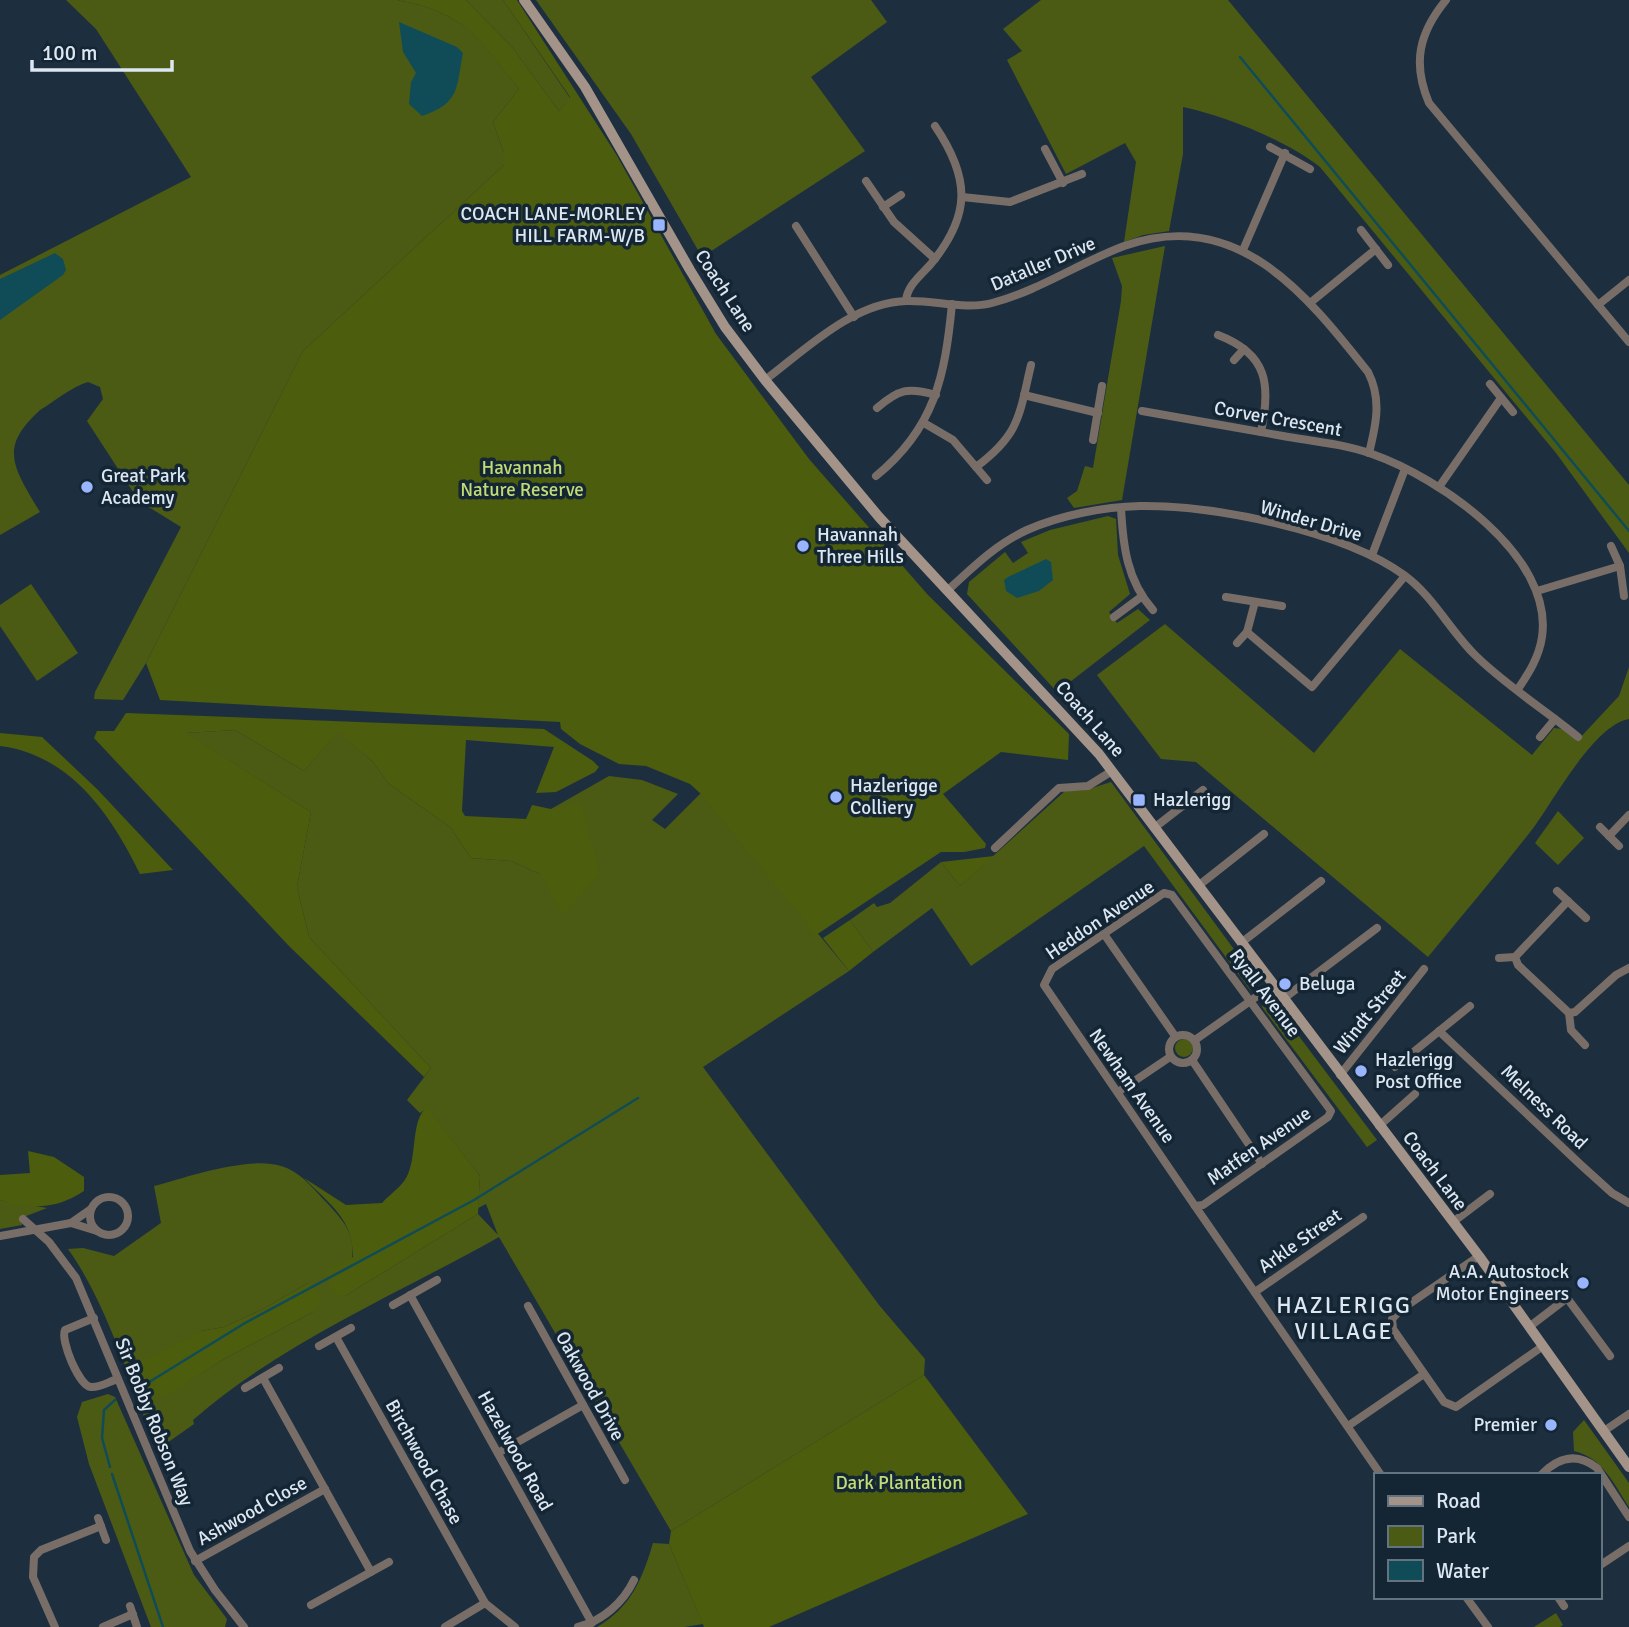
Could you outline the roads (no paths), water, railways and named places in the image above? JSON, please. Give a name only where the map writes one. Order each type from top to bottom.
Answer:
[{"type":"street","name":"Coach Lane","points":[[524,0],[586,87],[725,327],[765,380],[879,517],[1068,719],[1112,771],[1479,1256],[1629,1467]]},
{"type":"street","points":[[1446,0],[1427,24],[1421,49],[1421,84],[1429,103],[1629,342]]},
{"type":"street","points":[[906,301],[909,289],[935,259],[953,232],[962,197],[959,168],[936,126]]},
{"type":"street","points":[[1270,147],[1310,169]]},
{"type":"street","points":[[1045,149],[1063,183]]},
{"type":"street","points":[[1243,250],[1285,153]]},
{"type":"street","points":[[962,197],[1010,202],[1082,174]]},
{"type":"street","points":[[866,181],[883,207],[913,242],[935,259]]},
{"type":"street","points":[[883,207],[901,195]]},
{"type":"street","points":[[796,226],[854,317]]},
{"type":"street","points":[[1361,230],[1388,265]]},
{"type":"street","name":"Dataller Drive","points":[[765,380],[854,317],[892,302],[991,303],[1124,247],[1148,240],[1196,239],[1243,250],[1269,265],[1310,303],[1368,372],[1374,383],[1377,418],[1369,453]]},
{"type":"street","points":[[1310,303],[1376,249]]},
{"type":"street","points":[[1598,305],[1629,280]]},
{"type":"street","points":[[876,476],[905,449],[924,423],[943,376],[953,304]]},
{"type":"street","points":[[1217,335],[1244,349],[1259,366],[1266,383],[1261,432]]},
{"type":"street","points":[[1234,360],[1244,349]]},
{"type":"street","points":[[976,467],[1011,436],[1031,365]]},
{"type":"street","points":[[1490,384],[1514,412]]},
{"type":"street","points":[[1093,440],[1102,386]]},
{"type":"street","points":[[877,408],[896,392],[912,390],[936,395]]},
{"type":"street","points":[[1024,395],[1097,413]]},
{"type":"street","points":[[1439,486],[1501,397]]},
{"type":"street","name":"Corver Crescent","points":[[1142,411],[1369,453],[1439,486],[1506,544],[1537,591],[1543,622],[1540,648],[1518,689]]},
{"type":"street","points":[[924,423],[953,440],[987,480]]},
{"type":"street","points":[[1372,555],[1405,469]]},
{"type":"street","name":"Winder Drive","points":[[947,591],[999,545],[1027,530],[1055,520],[1121,508],[1158,506],[1279,525],[1372,555],[1405,576],[1420,589],[1481,660],[1578,737]]},
{"type":"street","points":[[1121,508],[1128,569],[1141,597],[1153,610]]},
{"type":"street","points":[[1611,546],[1620,566],[1624,596]]},
{"type":"street","points":[[1537,591],[1620,566]]},
{"type":"street","points":[[1247,632],[1312,687],[1405,576]]},
{"type":"street","points":[[1114,617],[1141,597]]},
{"type":"street","points":[[1226,597],[1282,606]]},
{"type":"street","points":[[1237,643],[1247,632],[1255,602]]},
{"type":"street","points":[[1540,737],[1555,719]]},
{"type":"street","points":[[995,848],[1059,788],[1088,786],[1112,771]]},
{"type":"street","points":[[1154,828],[1203,790]]},
{"type":"street","points":[[1609,836],[1629,816]]},
{"type":"street","points":[[1600,827],[1619,846]]},
{"type":"street","points":[[1198,886],[1264,834]]},
{"type":"street","points":[[1241,943],[1321,880]]},
{"type":"street","points":[[1558,891],[1586,918]]},
{"type":"street","name":"Heddon Avenue","points":[[1046,976],[1164,893],[1172,895]]},
{"type":"street","name":"Ryall Avenue","points":[[1172,895],[1331,1111]]},
{"type":"street","points":[[1499,958],[1515,957],[1568,901]]},
{"type":"street","points":[[1283,999],[1377,928]]},
{"type":"street","points":[[1104,934],[1175,1036]]},
{"type":"street","points":[[1515,957],[1518,965],[1569,1013],[1571,1030],[1585,1045]]},
{"type":"street","points":[[1569,1013],[1575,1012],[1616,975],[1629,968]]},
{"type":"street","name":"Windt Street","points":[[1340,1075],[1424,969]]},
{"type":"street","name":"Newham Avenue","points":[[1046,976],[1044,985],[1199,1205],[1255,1292],[1380,1473]]},
{"type":"street","points":[[1195,1040],[1273,985]]},
{"type":"street","points":[[1395,1067],[1470,1006]]},
{"type":"street","name":"Melness Road","points":[[1439,1031],[1581,1165],[1612,1193],[1629,1203]]},
{"type":"street","points":[[1175,1036],[1188,1035],[1195,1040]]},
{"type":"street","points":[[1175,1036],[1168,1048],[1170,1057],[1177,1062],[1192,1060],[1196,1054],[1195,1040]]},
{"type":"street","points":[[1118,1093],[1170,1057]]},
{"type":"street","points":[[1192,1060],[1262,1164]]},
{"type":"street","points":[[1379,1126],[1415,1094]]},
{"type":"street","name":"Matfen Avenue","points":[[1199,1205],[1328,1117],[1331,1111]]},
{"type":"street","points":[[1453,1222],[1490,1194]]},
{"type":"street","points":[[0,1236],[71,1223],[100,1199],[111,1197],[122,1202],[128,1214],[121,1231],[109,1235],[71,1223]]},
{"type":"street","points":[[91,1209],[91,1221],[97,1231]]},
{"type":"street","name":"Arkle Street","points":[[1255,1292],[1363,1217]]},
{"type":"street","name":"Sir Bobby Robson Way","points":[[23,1219],[70,1268],[94,1318],[195,1561],[241,1626]]},
{"type":"street","points":[[1479,1256],[1392,1319],[1393,1329],[1424,1374],[1444,1402],[1456,1407],[1543,1346]]},
{"type":"street","points":[[393,1305],[437,1280]]},
{"type":"street","name":"Hazelwood Road","points":[[410,1296],[592,1623]]},
{"type":"street","points":[[1529,1327],[1567,1298],[1610,1356]]},
{"type":"street","name":"Oakwood Drive","points":[[528,1306],[625,1480]]},
{"type":"street","points":[[94,1318],[65,1330],[64,1342],[80,1380],[87,1386],[95,1387],[118,1379]]},
{"type":"street","points":[[319,1346],[351,1328]]},
{"type":"street","name":"Birchwood Chase","points":[[336,1337],[485,1603]]},
{"type":"street","points":[[245,1388],[279,1368]]},
{"type":"street","points":[[1348,1426],[1424,1374]]},
{"type":"street","name":"Ashwood Close","points":[[263,1378],[371,1572]]},
{"type":"street","points":[[498,1453],[583,1405]]},
{"type":"street","points":[[1604,1431],[1629,1414]]},
{"type":"street","points":[[1543,1473],[1560,1459],[1571,1457],[1590,1462],[1600,1473]]},
{"type":"street","points":[[1601,1474],[1629,1517]]},
{"type":"street","name":"Ashwood Close","points":[[195,1561],[325,1489]]},
{"type":"street","points":[[55,1627],[33,1577],[34,1557],[41,1550],[99,1522],[106,1540]]},
{"type":"street","points":[[1601,1565],[1629,1546]]},
{"type":"street","points":[[311,1605],[389,1562]]},
{"type":"street","points":[[578,1627],[592,1623],[621,1600],[634,1580]]},
{"type":"street","points":[[1467,1599],[1488,1627]]},
{"type":"street","points":[[1559,1599],[1563,1606]]},
{"type":"street","points":[[445,1627],[485,1603],[515,1627]]},
{"type":"street","points":[[103,1627],[131,1610],[137,1627]]},
{"type":"water","points":[[399,22],[457,47],[463,53],[457,85],[450,100],[422,116],[409,104],[411,82],[416,73],[403,52]]},
{"type":"water","points":[[55,253],[63,259],[66,270],[63,275],[0,320],[0,279]]},
{"type":"water","points":[[1046,559],[1051,562],[1053,580],[1039,591],[1017,598],[1006,591],[1004,580]]},
{"type":"waterway","points":[[1240,57],[1629,531]]},
{"type":"waterway","points":[[133,1392],[245,1323],[474,1200],[638,1098]]},
{"type":"waterway","points":[[110,1467],[102,1438],[104,1410],[115,1400]]},
{"type":"waterway","points":[[112,1474],[163,1627]]},
{"type":"place","name":"COACH LANE-MORLEY HILL FARM-W/B","points":[[659,225]]},
{"type":"place","name":"Great Park Academy","points":[[87,487]]},
{"type":"place","name":"Havannah Three Hills","points":[[803,546]]},
{"type":"place","name":"Hazlerigge Colliery","points":[[836,797]]},
{"type":"place","name":"Hazlerigg","points":[[1139,800]]},
{"type":"place","name":"Beluga","points":[[1285,984]]},
{"type":"place","name":"Hazlerigg Post Office","points":[[1361,1071]]},
{"type":"place","name":"A.A. Autostock Motor Engineers","points":[[1583,1283]]},
{"type":"place","name":"Premier","points":[[1551,1425]]},
{"type":"district","name":"HAZLERIGG VILLAGE","points":[[1344,1318]]},
{"type":"park label","name":"Havannah Nature Reserve","points":[[522,479]]},
{"type":"park label","name":"Dark Plantation","points":[[899,1483]]}]
